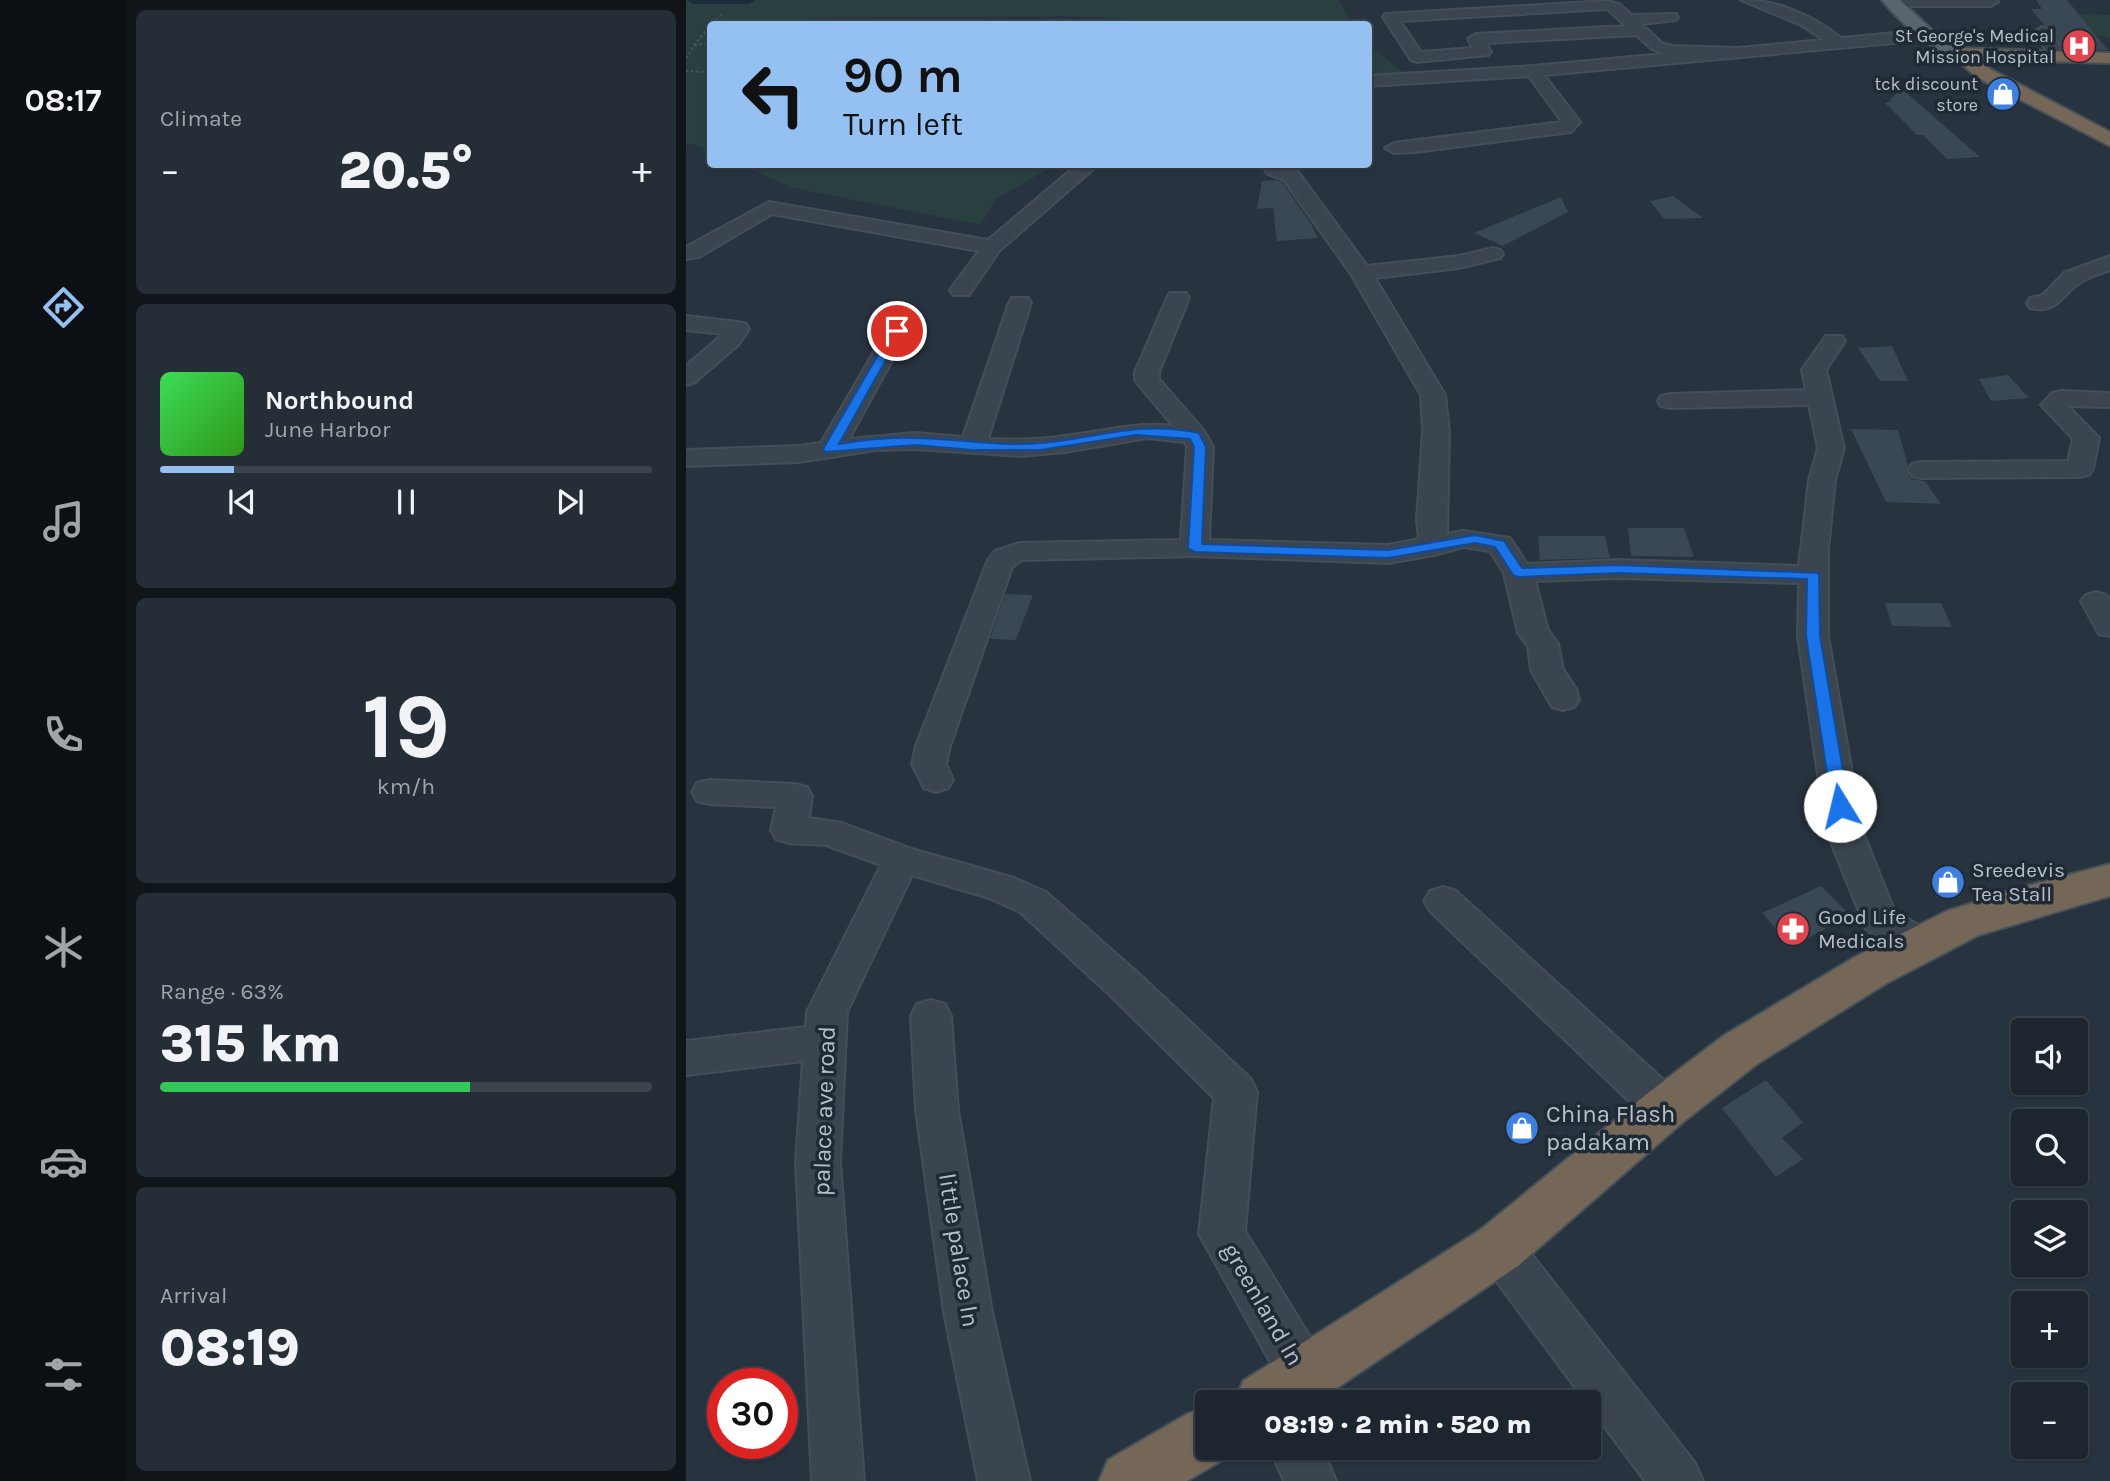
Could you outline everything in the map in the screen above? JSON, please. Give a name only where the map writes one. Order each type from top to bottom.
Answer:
[{"type":"highway","points":[[1963,56],[2110,58]]},
{"type":"highway","points":[[1963,56],[2110,64]]},
{"type":"highway","points":[[1963,56],[1983,73],[2110,140]]},
{"type":"highway","points":[[1285,1390],[1499,1248],[1665,1108],[1740,1050],[1871,970],[1963,923],[2027,902],[2110,880]]},
{"type":"highway","points":[[1129,1481],[1195,1443]]},
{"type":"main road","points":[[1891,1],[1927,35],[1963,56]]},
{"type":"street","points":[[1748,0],[1786,12],[1822,29],[1837,43]]},
{"type":"street","points":[[1891,1],[1991,2]]},
{"type":"street","points":[[1452,7],[1483,52],[1417,57],[1390,17],[1452,7],[1608,5],[1657,46],[1671,51],[1737,52]]},
{"type":"street","points":[[1476,40],[1634,25],[1671,17]]},
{"type":"street","points":[[2042,32],[2059,57]]},
{"type":"street","points":[[1372,81],[1533,71],[1927,35]]},
{"type":"street","points":[[1394,148],[1570,125],[1571,122],[1533,71]]},
{"type":"street","points":[[961,290],[992,247],[1085,168]]},
{"type":"street","points":[[1273,168],[1291,176],[1361,273],[1433,395],[1436,432],[1431,519],[1434,547]]},
{"type":"street","points":[[688,255],[769,208],[992,247]]},
{"type":"street","points":[[1361,273],[1459,262],[1493,254]]},
{"type":"street","points":[[2038,303],[2051,300],[2072,278],[2110,261]]},
{"type":"street","points":[[1178,298],[1147,372],[1147,380],[1195,436],[1200,447],[1195,548]]},
{"type":"street","points":[[973,446],[1020,303]]},
{"type":"street","points":[[686,323],[738,329],[730,340],[686,378]]},
{"type":"street","points":[[830,449],[897,331]]},
{"type":"street","points":[[1835,341],[1814,370],[1831,448],[1822,480],[1814,550],[1813,636],[1844,830],[1879,919],[1918,945]]},
{"type":"street","points":[[1670,401],[1819,397]]},
{"type":"street","points":[[1921,470],[2080,468],[2086,438],[2053,405],[2061,398],[2110,400]]},
{"type":"street","points":[[686,458],[799,454],[876,442],[915,441],[1020,448],[1065,444],[1147,430],[1195,436]]},
{"type":"street","points":[[936,780],[929,764],[933,746],[998,566],[1005,557],[1019,552],[1195,548],[1388,554],[1434,547],[1463,539],[1500,544],[1518,572],[1533,633],[1543,644],[1547,670],[1560,689],[1563,700]]},
{"type":"street","points":[[1518,572],[1618,569],[1814,576]]},
{"type":"street","points":[[2096,601],[2110,627]]},
{"type":"street","points":[[709,792],[794,796],[789,830],[829,832],[902,859]]},
{"type":"street","name":"greenland ln","points":[[902,859],[1000,888],[1033,902],[1236,1091],[1222,1234],[1278,1390]]},
{"type":"street","name":"palace ave road","points":[[838,1481],[818,1162],[827,1012],[902,859]]},
{"type":"street","points":[[1444,901],[1665,1108]]},
{"type":"street","name":"little palace ln","points":[[931,1016],[937,1110],[968,1312],[1004,1481]]},
{"type":"street","points":[[686,1058],[825,1042]]},
{"type":"street","points":[[1499,1248],[1677,1481]]},
{"type":"street","points":[[1301,1460],[1310,1481]]},
{"type":"path","points":[[716,21],[721,15]]},
{"type":"path","points":[[686,58],[707,32]]},
{"type":"path","points":[[694,46],[707,43]]},
{"type":"path","points":[[686,71],[707,72]]},
{"type":"green space","points":[[686,0],[1339,0],[1351,21],[1152,21],[1067,16],[707,21],[707,150],[694,144],[686,145]]},
{"type":"green space","points":[[2066,14],[2110,15],[2110,39],[2088,32]]},
{"type":"green space","points":[[1372,47],[1405,74],[1372,78]]},
{"type":"green space","points":[[747,168],[1050,168],[996,199],[981,225],[793,188]]},
{"type":"building","points":[[2036,0],[2067,0],[2108,50],[2064,49],[2031,9],[2042,9]]},
{"type":"building","points":[[1901,88],[1980,157],[1947,159],[1923,135],[1917,135],[1885,103],[1891,102],[1889,101]]},
{"type":"building","points":[[1262,181],[1282,182],[1318,238],[1277,241],[1273,208],[1257,209]]},
{"type":"building","points":[[1673,196],[1703,218],[1664,219],[1650,201]]},
{"type":"building","points":[[1561,197],[1568,212],[1503,246],[1474,233]]},
{"type":"building","points":[[1892,346],[1908,381],[1880,381],[1858,348]]},
{"type":"building","points":[[2008,375],[2029,398],[1991,401],[1979,379]]},
{"type":"building","points":[[1851,429],[1898,430],[1908,465],[1906,471],[1911,479],[1925,481],[1941,504],[1886,502]]},
{"type":"building","points":[[1628,528],[1684,528],[1694,557],[1631,556]]},
{"type":"building","points":[[1538,536],[1605,536],[1610,558],[1540,560]]},
{"type":"building","points":[[1005,594],[1033,595],[1016,640],[990,639]]},
{"type":"building","points":[[1885,603],[1941,603],[1952,627],[1892,626]]},
{"type":"building","points":[[1821,886],[1850,915],[1792,947],[1762,913]]},
{"type":"building","points":[[1766,1080],[1803,1122],[1782,1138],[1803,1159],[1776,1177],[1722,1108]]},
{"type":"waterway","points":[[693,0],[749,0]]},
{"type":"place","name":"St George's Medical Mission Hospital","points":[[2079,46]]},
{"type":"place","name":"tck discount store","points":[[2003,94]]},
{"type":"place","name":"Sreedevis Tea Stall","points":[[1948,882]]},
{"type":"place","name":"Good Life Medicals","points":[[1793,929]]},
{"type":"place","name":"China Flash padakam","points":[[1522,1128]]},
{"type":"route","points":[[897,331],[830,449],[876,442],[915,441],[973,446],[1040,447],[1136,431],[1157,431],[1195,436],[1200,447],[1195,548],[1388,554],[1475,539],[1500,544],[1518,572],[1618,569],[1814,576],[1813,636],[1840,806]]}]
